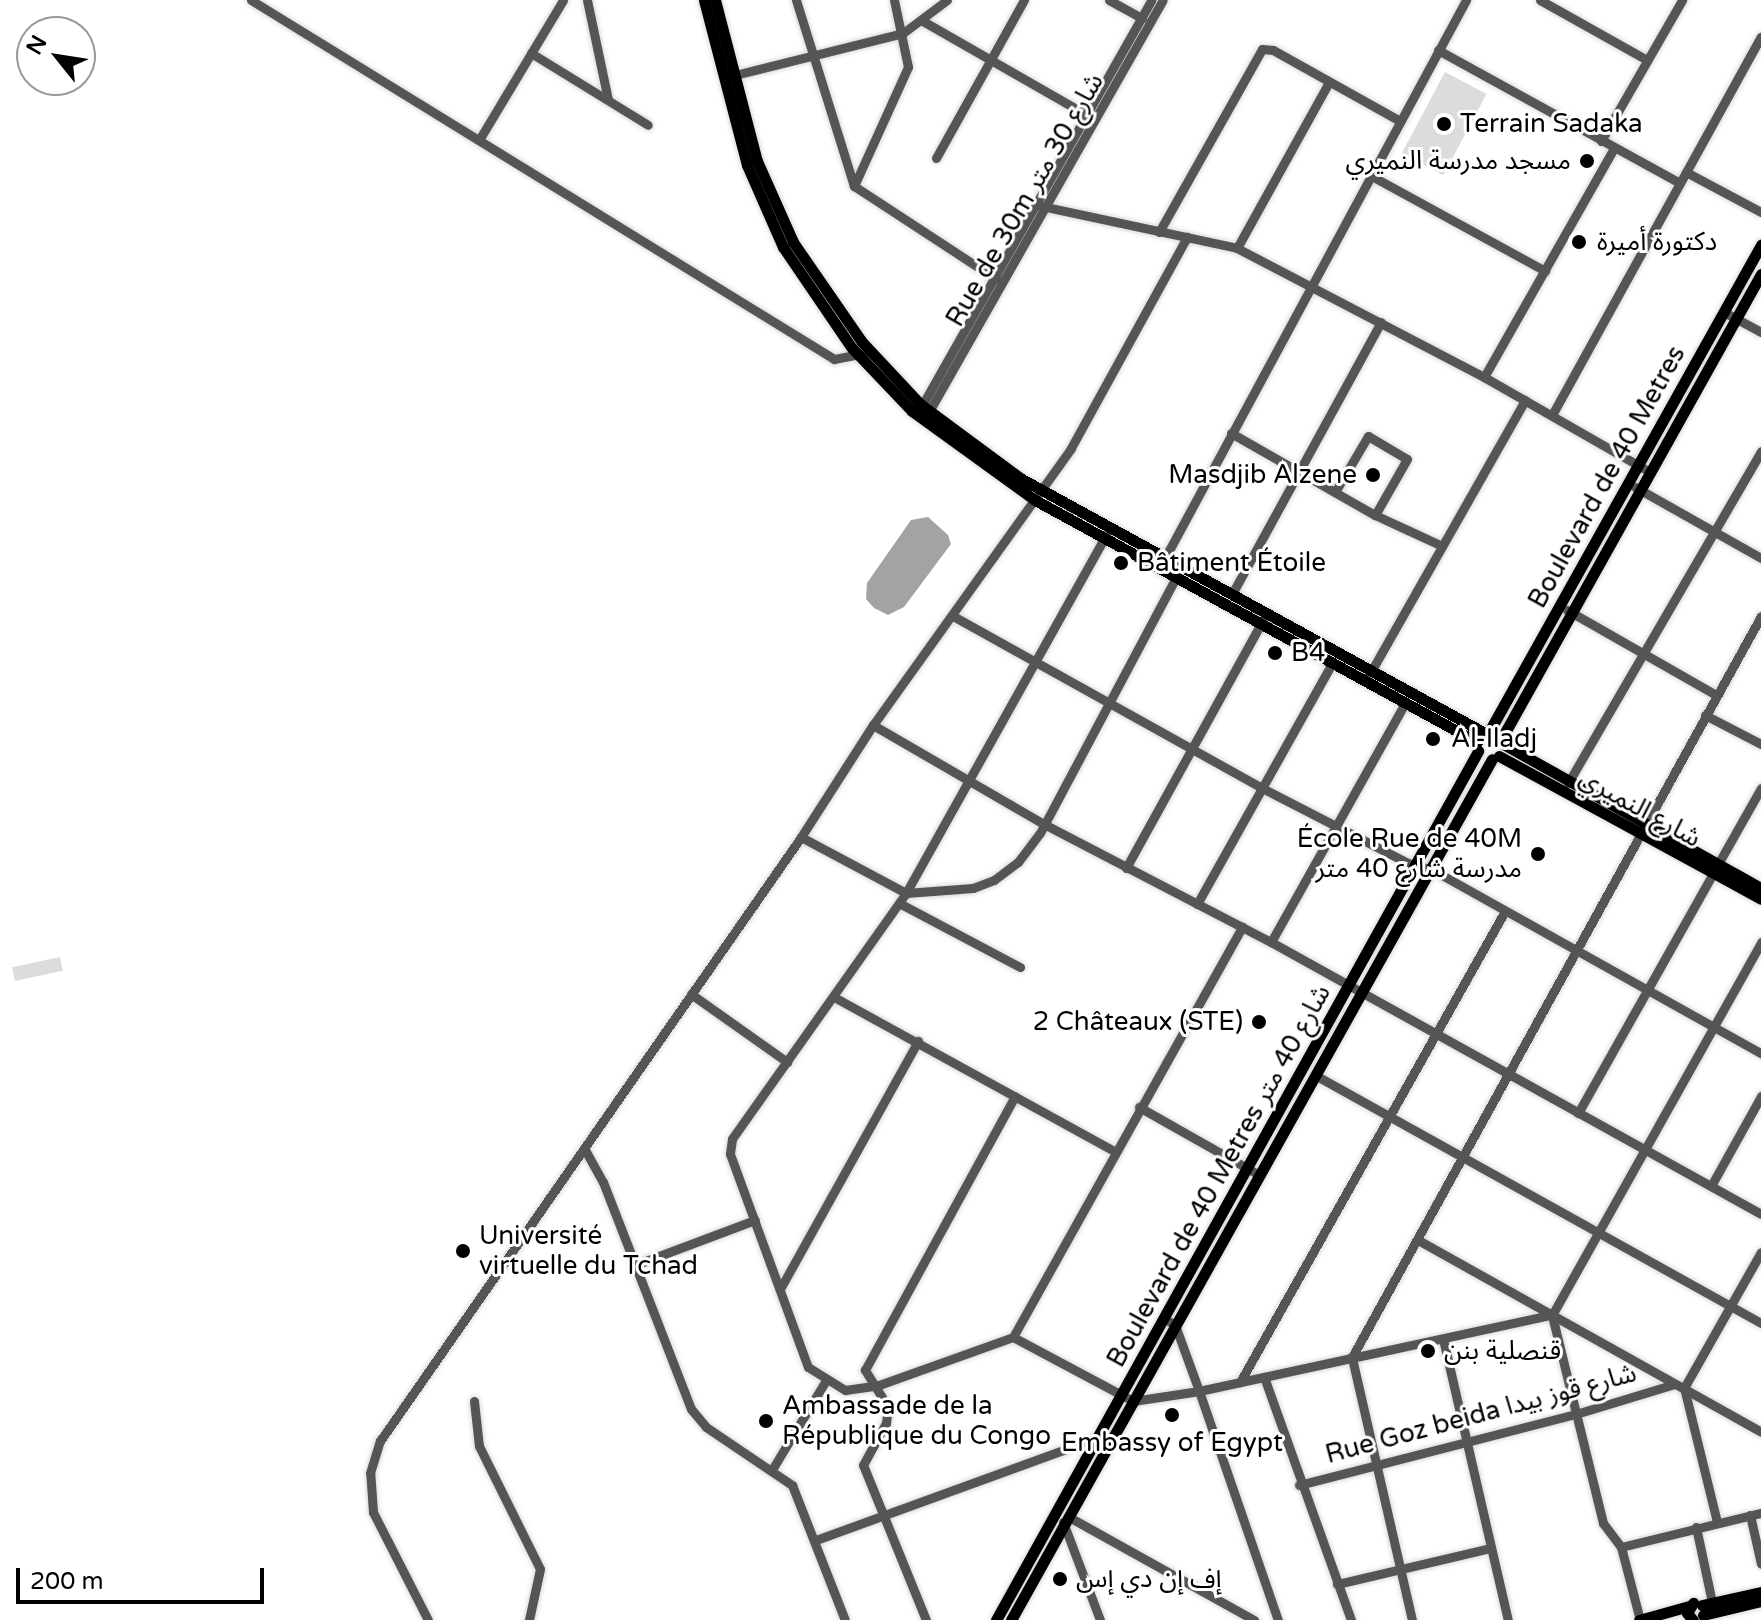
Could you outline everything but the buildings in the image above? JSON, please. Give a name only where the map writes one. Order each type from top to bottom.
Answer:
[{"type":"main road","points":[[704,0],[757,161],[793,242],[864,353],[923,413],[1038,495],[1179,572],[1260,625],[1404,705],[1482,739]]},
{"type":"main road","points":[[715,0],[727,77]]},
{"type":"main road","name":"Boulevard de 40 Metres","points":[[1495,757],[1640,490],[1644,469],[1761,245]]},
{"type":"main road","name":"Boulevard de 40 Metres","points":[[1482,739],[1559,610],[1628,484],[1644,469],[1761,274]]},
{"type":"main road","points":[[1179,572],[1232,594],[1482,739]]},
{"type":"main road","name":"شارع النميري","points":[[1482,739],[1504,740],[1642,828]]},
{"type":"main road","name":"شارع النميري","points":[[1482,739],[1495,757],[1761,888]]},
{"type":"main road","name":"Boulevard de 40 Metres شارع 40 متر","points":[[1011,1620],[1067,1520],[1248,1169],[1482,739]]},
{"type":"main road","name":"Boulevard de 40 Metres شارع 40 متر","points":[[1170,1322],[1259,1175],[1495,757]]},
{"type":"main road","name":"شارع النميري","points":[[1716,868],[1761,899]]},
{"type":"main road","name":"Boulevard de 40 Metres شارع 40 متر","points":[[996,1620],[1099,1437],[1128,1399]]},
{"type":"main road","points":[[1697,1614],[1761,1592]]},
{"type":"main road","points":[[1640,1620],[1697,1614],[1761,1601]]},
{"type":"street","points":[[251,0],[834,359],[864,353]]},
{"type":"street","points":[[479,140],[563,0]]},
{"type":"street","points":[[587,0],[608,100]]},
{"type":"street","points":[[796,0],[854,186],[996,279]]},
{"type":"street","points":[[854,186],[906,73],[903,33],[894,0]]},
{"type":"street","points":[[727,77],[812,59],[903,33],[947,0]]},
{"type":"street","points":[[936,158],[1024,0]]},
{"type":"street","points":[[1109,0],[1142,18]]},
{"type":"street","name":"Rue de 30m شارع 30 متر","points":[[923,413],[996,279],[1042,207],[1087,115],[1151,0]]},
{"type":"street","name":"Rue de 30m شارع 30 متر","points":[[923,413],[1163,0]]},
{"type":"street","points":[[1162,563],[1368,174],[1466,0]]},
{"type":"street","points":[[1540,0],[1647,60]]},
{"type":"street","points":[[1601,141],[1682,0]]},
{"type":"street","points":[[921,20],[1087,115]]},
{"type":"street","points":[[1552,415],[1761,37]]},
{"type":"street","points":[[1159,232],[1262,49],[1273,50],[1398,120]]},
{"type":"street","points":[[1438,50],[1680,183]]},
{"type":"street","points":[[531,53],[648,125]]},
{"type":"street","points":[[1237,248],[1329,82]]},
{"type":"street","points":[[1484,377],[1614,148]]},
{"type":"street","points":[[1686,172],[1761,212]]},
{"type":"street","points":[[1368,174],[1545,271]]},
{"type":"street","points":[[1042,207],[1237,248],[1484,377],[1644,469]]},
{"type":"street","points":[[428,1620],[373,1512],[373,1457],[410,1395],[801,837],[873,725],[1071,448],[1187,237]]},
{"type":"street","points":[[1724,312],[1761,332]]},
{"type":"street","points":[[1232,594],[1381,322]]},
{"type":"street","points":[[1364,683],[1525,400]]},
{"type":"street","points":[[1231,433],[1375,515],[1442,546]]},
{"type":"street","points":[[1335,492],[1368,436],[1407,459],[1375,515]]},
{"type":"street","points":[[1568,783],[1647,654],[1761,451]]},
{"type":"street","points":[[1628,484],[1761,558]]},
{"type":"street","points":[[1107,533],[1038,663],[906,893],[729,1146],[808,1367],[826,1380],[853,1392],[1013,1337],[1114,1151],[1242,927]]},
{"type":"street","points":[[801,837],[906,893],[973,888],[994,880],[1018,862],[1044,824],[1179,572]]},
{"type":"street","points":[[1559,610],[1574,611],[1716,695]]},
{"type":"street","points":[[1126,868],[1267,614]]},
{"type":"street","points":[[953,616],[1262,788],[1415,866],[1430,869],[1761,1053]]},
{"type":"street","points":[[1412,1620],[1374,1466],[1352,1357],[1761,616]]},
{"type":"street","points":[[1197,904],[1331,665]]},
{"type":"street","points":[[1271,942],[1404,705]]},
{"type":"street","points":[[1705,715],[1761,744]]},
{"type":"street","points":[[873,725],[1044,824],[1271,942],[1761,1214]]},
{"type":"street","points":[[1578,1113],[1761,788]]},
{"type":"street","points":[[899,903],[1020,967]]},
{"type":"street","points":[[1240,1382],[1505,911]]},
{"type":"street","points":[[1640,1620],[1621,1547],[1603,1523],[1552,1315],[1761,942]]},
{"type":"street","points":[[691,994],[787,1062]]},
{"type":"street","points":[[834,997],[1114,1151]]},
{"type":"street","points":[[780,1289],[918,1041]]},
{"type":"street","points":[[1315,1075],[1761,1323]]},
{"type":"street","points":[[926,1620],[863,1465],[886,1423],[888,1407],[879,1385],[865,1370],[868,1358],[1015,1096]]},
{"type":"street","points":[[1711,1186],[1761,1096]]},
{"type":"street","points":[[1139,1107],[1259,1175]]},
{"type":"street","points":[[584,1148],[697,1419],[773,1468],[792,1485],[845,1620]]},
{"type":"street","points":[[635,1265],[755,1220]]},
{"type":"street","points":[[1418,1240],[1761,1432]]},
{"type":"street","points":[[1717,1522],[1680,1386],[1761,1252]]},
{"type":"street","points":[[1013,1337],[1128,1399],[1199,1391],[1552,1315]]},
{"type":"street","points":[[1170,1322],[1199,1391],[1278,1620]]},
{"type":"street","points":[[1443,1339],[1508,1620]]},
{"type":"street","points":[[1264,1377],[1299,1485],[1351,1620]]},
{"type":"street","points":[[773,1468],[826,1380]]},
{"type":"street","name":"Rue Goz beida شارع قوز بيدا","points":[[1299,1485],[1680,1386]]},
{"type":"street","points":[[474,1401],[479,1446],[540,1569],[529,1620]]},
{"type":"street","points":[[816,1540],[1099,1437]]},
{"type":"street","points":[[1621,1547],[1761,1513]]},
{"type":"street","points":[[1750,1515],[1761,1564]]},
{"type":"street","points":[[1054,1516],[1067,1520],[1254,1620]]},
{"type":"street","points":[[1067,1520],[1100,1620]]},
{"type":"street","points":[[1696,1527],[1697,1614]]},
{"type":"street","points":[[1337,1584],[1491,1548]]},
{"type":"shaded area","name":"Terrain Sadaka","points":[[1445,72],[1486,94],[1443,175],[1402,153]]},
{"type":"shaded area","points":[[928,517],[948,535],[951,544],[904,607],[888,615],[874,608],[866,599],[867,583],[911,520]]},
{"type":"shaded area","points":[[60,957],[63,971],[15,981],[12,967]]},
{"type":"place","name":"Terrain Sadaka","points":[[1444,124]]},
{"type":"place","name":"مسجد مدرسة النميري","points":[[1587,161]]},
{"type":"place","name":"دكتورة أميرة","points":[[1579,242]]},
{"type":"place","name":"Masdjib Alzene","points":[[1373,475]]},
{"type":"place","name":"Bâtiment Étoile","points":[[1121,563]]},
{"type":"place","name":"B4","points":[[1275,653]]},
{"type":"place","name":"Al-Iladj","points":[[1433,739]]},
{"type":"place","name":"École Rue de 40M مدرسة شارع 40 متر","points":[[1538,854]]},
{"type":"place","name":"2 Châteaux (STE)","points":[[1259,1022]]},
{"type":"place","name":"Université virtuelle du Tchad","points":[[463,1251]]},
{"type":"place","name":"قنصلية بنن","points":[[1428,1351]]},
{"type":"place","name":"Embassy of Egypt","points":[[1172,1415]]},
{"type":"place","name":"Ambassade de la République du Congo","points":[[766,1421]]},
{"type":"place","name":"إف إن دي إس","points":[[1060,1579]]}]
